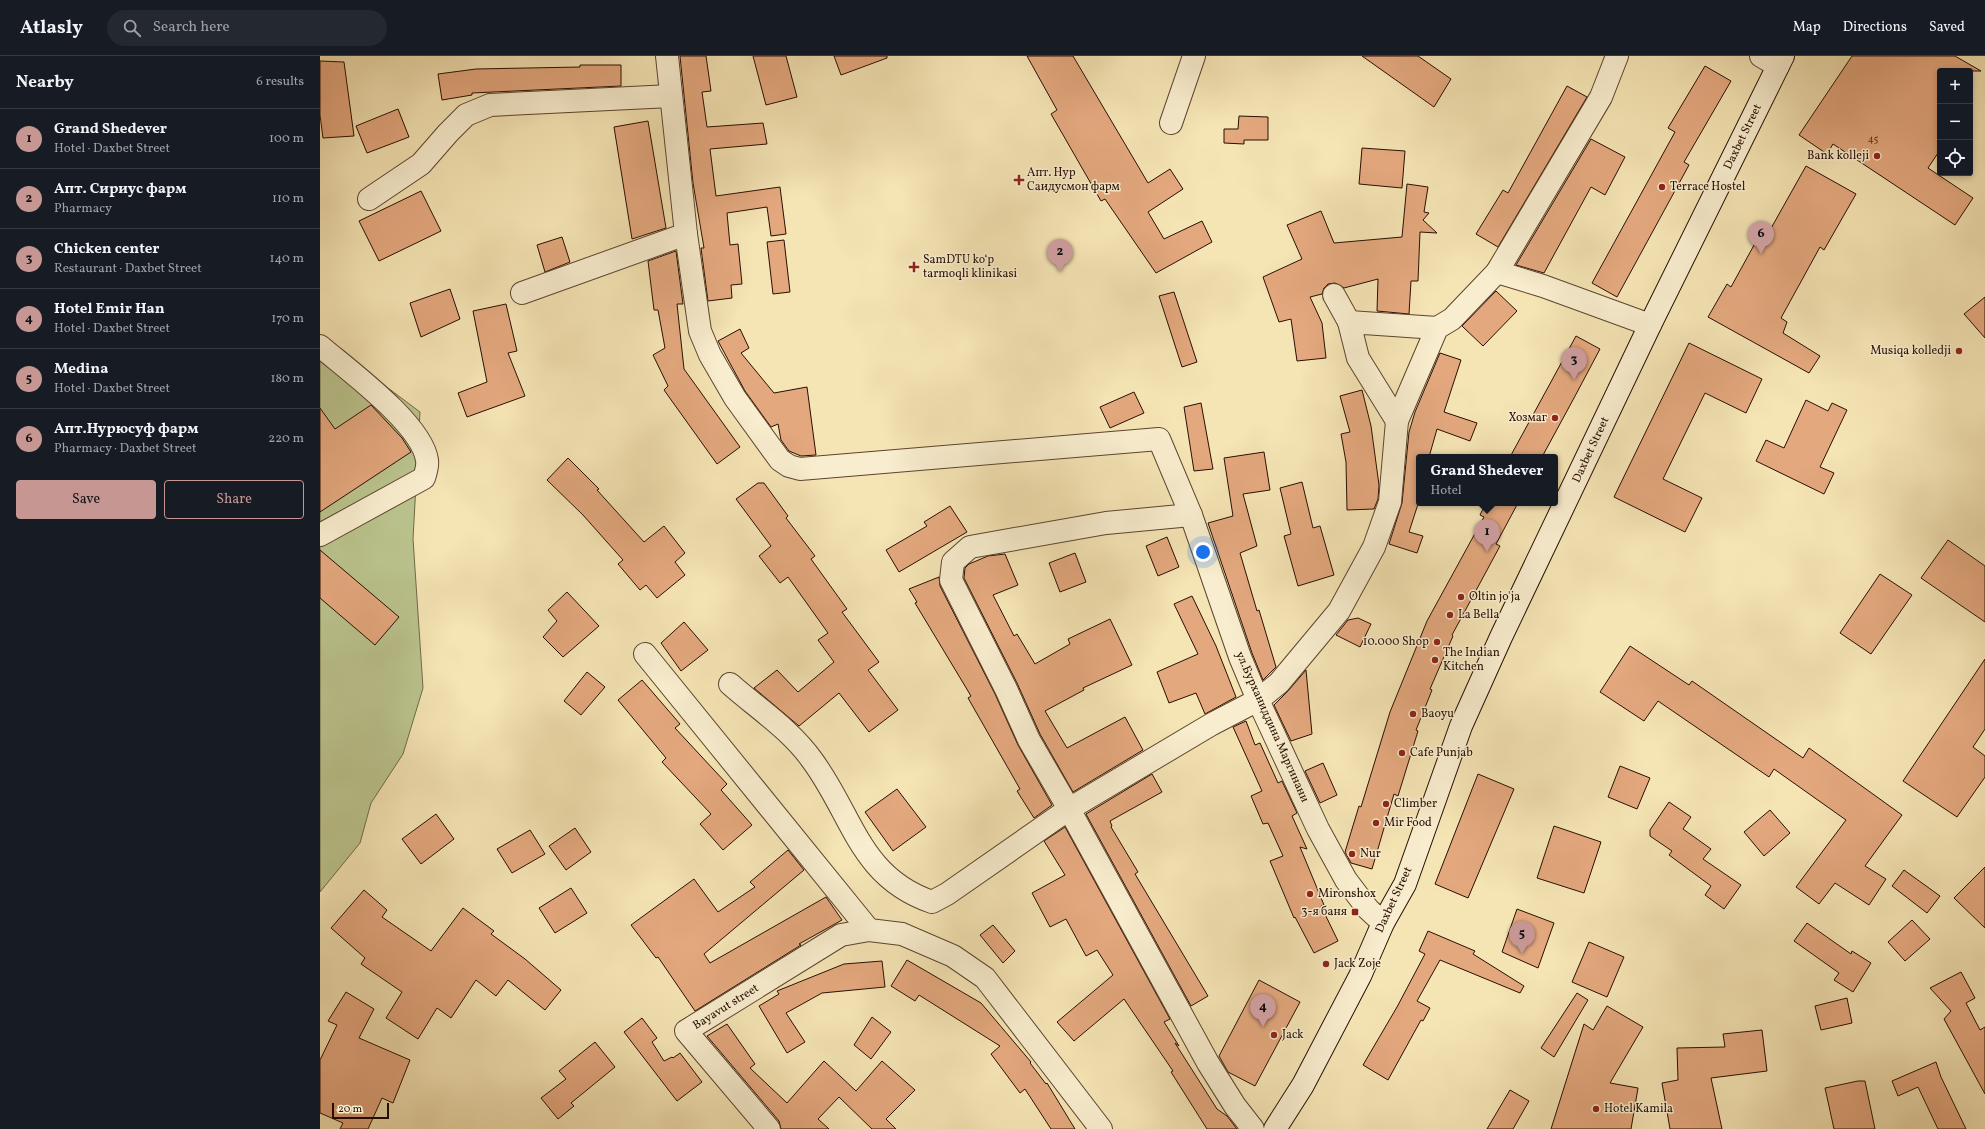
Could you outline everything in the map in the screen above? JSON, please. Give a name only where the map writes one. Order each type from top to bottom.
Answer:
[{"type":"street","points":[[522,293],[686,234],[667,56]]},
{"type":"street","points":[[1171,123],[1194,56]]},
{"type":"street","points":[[1349,322],[1437,328],[1452,319],[1497,272],[1601,97],[1618,56]]},
{"type":"street","name":"Daxbet Street","points":[[1275,1129],[1303,1085],[1360,976],[1383,923],[1405,884],[1461,726],[1500,637],[1650,325],[1774,59]]},
{"type":"street","points":[[369,199],[421,164],[466,115],[490,105],[671,96]]},
{"type":"street","name":"ул.Бурханиддина Маргинани","points":[[686,234],[700,331],[710,355],[735,398],[780,460],[789,466],[800,469],[1159,439],[1191,515],[1240,657],[1258,700],[1318,829],[1346,880],[1368,909],[1383,923]]},
{"type":"street","points":[[1497,272],[1543,286],[1650,325]]},
{"type":"street","points":[[1334,295],[1349,322],[1358,358],[1398,421]]},
{"type":"street","points":[[730,684],[800,744],[813,760],[864,850],[882,873],[913,895],[932,902],[947,894],[1070,809],[1212,724],[1258,700],[1279,683],[1339,610],[1374,548],[1390,502],[1398,421],[1437,328]]},
{"type":"street","points":[[320,346],[399,413],[425,450],[428,462],[424,478],[320,535]]},
{"type":"street","points":[[1191,515],[1106,523],[970,548],[953,562],[951,580],[1030,740],[1070,809],[1208,1063],[1235,1106],[1254,1129]]},
{"type":"street","points":[[645,654],[875,930],[902,934],[953,956],[985,978],[1101,1129]]},
{"type":"street","name":"Bayavut street","points":[[770,1129],[686,1031],[840,935],[875,930]]},
{"type":"green space","points":[[320,337],[420,412],[413,539],[423,688],[403,754],[371,803],[360,843],[320,892]]},
{"type":"building","points":[[680,56],[706,56],[711,91],[702,92],[707,127],[763,123],[767,144],[710,149],[716,196],[780,187],[786,234],[771,236],[767,207],[727,213],[730,245],[738,244],[742,284],[731,285],[732,298],[708,301],[701,248],[704,248],[693,183]]},
{"type":"building","points":[[753,56],[786,56],[797,97],[766,105]]},
{"type":"building","points":[[834,56],[887,56],[887,58],[841,75]]},
{"type":"building","points":[[1027,56],[1073,56],[1148,183],[1170,169],[1183,189],[1148,212],[1164,239],[1202,221],[1212,242],[1156,273],[1105,199],[1101,201],[1051,114],[1057,110]]},
{"type":"building","points":[[1362,56],[1418,56],[1451,79],[1434,107]]},
{"type":"building","name":"Bank kolleji","points":[[1852,56],[1955,56],[1981,71],[1973,71],[1973,68],[1937,68],[1937,154],[1928,168],[1937,174],[1937,176],[1940,176],[1973,198],[1955,225],[1833,144],[1827,154],[1799,135]]},
{"type":"building","points":[[320,61],[344,62],[354,136],[323,138],[320,115]]},
{"type":"building","points":[[580,65],[621,65],[621,86],[472,93],[472,95],[442,100],[438,74],[476,69],[580,67]]},
{"type":"building","points":[[1705,66],[1731,81],[1684,162],[1689,165],[1617,297],[1592,283],[1675,132],[1668,128]]},
{"type":"building","points":[[1567,86],[1587,97],[1498,247],[1476,234],[1503,190],[1508,193]]},
{"type":"building","points":[[398,109],[409,137],[367,153],[356,126]]},
{"type":"building","points":[[1239,116],[1268,117],[1268,140],[1244,140],[1244,144],[1224,143],[1224,129],[1238,129]]},
{"type":"building","points":[[648,121],[666,228],[632,239],[614,127]]},
{"type":"building","points":[[1591,139],[1625,157],[1605,195],[1591,187],[1544,273],[1516,265]]},
{"type":"building","points":[[1362,148],[1405,151],[1402,188],[1359,184]]},
{"type":"building","points":[[1806,166],[1856,194],[1824,250],[1820,247],[1781,318],[1787,322],[1783,333],[1820,356],[1809,373],[1708,317],[1727,284],[1731,287],[1759,236],[1765,239]]},
{"type":"building","points":[[1407,184],[1428,187],[1424,212],[1429,213],[1423,220],[1437,233],[1420,232],[1418,281],[1411,281],[1409,314],[1377,311],[1378,279],[1344,288],[1335,283],[1328,284],[1324,288],[1322,294],[1310,297],[1322,323],[1326,358],[1297,361],[1291,319],[1279,322],[1263,277],[1302,259],[1287,225],[1321,211],[1334,243],[1402,237]]},
{"type":"building","points":[[421,191],[441,231],[379,261],[359,221]]},
{"type":"building","points":[[562,237],[570,262],[545,272],[537,245]]},
{"type":"building","points":[[784,240],[790,292],[773,294],[767,242]]},
{"type":"building","points":[[676,251],[683,304],[677,304],[684,369],[740,447],[717,464],[664,390],[668,386],[653,355],[665,348],[658,310],[654,310],[648,261]]},
{"type":"building","points":[[450,289],[460,319],[421,337],[410,303]]},
{"type":"building","points":[[1496,291],[1517,311],[1483,346],[1462,326]]},
{"type":"building","points":[[1174,292],[1197,362],[1182,367],[1159,296]]},
{"type":"building","points":[[1985,297],[1985,338],[1964,314]]},
{"type":"building","points":[[506,304],[517,351],[508,353],[525,396],[467,417],[458,393],[487,382],[473,311]]},
{"type":"building","points":[[740,329],[749,348],[741,353],[774,393],[807,387],[816,455],[801,456],[789,451],[781,440],[778,424],[771,427],[745,391],[718,341]]},
{"type":"building","points":[[1576,336],[1600,349],[1544,454],[1512,454]]},
{"type":"building","points":[[1689,343],[1762,379],[1746,413],[1705,393],[1663,479],[1702,498],[1685,532],[1614,497]]},
{"type":"building","points":[[1440,353],[1461,360],[1444,412],[1477,423],[1470,441],[1437,429],[1430,454],[1416,454],[1416,506],[1417,506],[1409,532],[1423,536],[1417,553],[1389,544],[1402,503],[1409,432],[1415,412]]},
{"type":"building","points":[[1362,390],[1371,426],[1379,485],[1378,499],[1374,509],[1347,510],[1346,462],[1341,434],[1350,432],[1340,396]]},
{"type":"building","points":[[1134,392],[1144,413],[1110,428],[1100,407]]},
{"type":"building","points":[[1806,400],[1828,411],[1832,403],[1847,410],[1820,467],[1834,473],[1824,494],[1756,461],[1766,440],[1784,448]]},
{"type":"building","points":[[1201,403],[1213,469],[1194,471],[1184,407]]},
{"type":"building","points":[[371,405],[402,438],[411,452],[320,512],[320,408],[335,429]]},
{"type":"building","points":[[1264,452],[1270,490],[1243,494],[1257,546],[1240,553],[1257,611],[1259,610],[1276,667],[1263,680],[1252,653],[1208,523],[1233,516],[1224,458]]},
{"type":"building","points":[[568,458],[599,489],[597,490],[644,542],[664,526],[685,553],[675,562],[685,575],[657,598],[646,585],[640,590],[618,564],[623,560],[583,515],[547,480]]},
{"type":"building","points":[[1302,482],[1313,528],[1320,526],[1334,575],[1298,586],[1284,536],[1291,534],[1280,488]]},
{"type":"building","points":[[758,483],[764,483],[788,516],[786,518],[815,556],[811,559],[847,609],[842,612],[879,662],[868,670],[898,710],[869,732],[839,693],[799,726],[754,688],[777,670],[798,692],[834,662],[818,640],[828,633],[788,577],[780,583],[759,556],[771,546],[736,499]]},
{"type":"building","points":[[950,506],[967,532],[899,572],[886,550],[927,526],[924,522]]},
{"type":"building","points":[[1484,506],[1516,506],[1496,544],[1500,546],[1452,635],[1453,636],[1430,689],[1432,690],[1416,730],[1418,731],[1398,796],[1394,794],[1372,869],[1351,863],[1345,852],[1359,806],[1361,807],[1390,712],[1427,621],[1484,517],[1480,515]]},
{"type":"building","points":[[1167,537],[1179,567],[1158,576],[1146,546]]},
{"type":"building","points":[[1948,540],[1985,566],[1985,622],[1921,578]]},
{"type":"building","points":[[320,550],[399,617],[375,645],[320,598]]},
{"type":"building","points":[[1075,553],[1086,582],[1060,592],[1049,563]]},
{"type":"building","points":[[1005,554],[1018,585],[993,595],[1014,636],[1017,634],[1035,664],[1070,644],[1068,639],[1110,619],[1132,665],[1083,688],[1084,690],[1045,711],[1067,748],[1125,717],[1143,750],[1073,792],[1040,734],[1017,683],[964,578],[965,568],[969,564],[988,556]]},
{"type":"building","points":[[1880,574],[1912,595],[1871,654],[1840,633]]},
{"type":"building","points":[[939,577],[940,586],[995,694],[1018,745],[1052,805],[1034,818],[1017,791],[1020,789],[968,698],[971,696],[915,603],[917,602],[909,589]]},
{"type":"building","points":[[567,592],[599,626],[563,657],[543,637],[557,621],[548,610]]},
{"type":"building","points":[[1192,596],[1216,646],[1236,697],[1205,714],[1196,693],[1169,703],[1157,672],[1198,654],[1174,604]]},
{"type":"building","points":[[1358,618],[1371,624],[1360,647],[1336,635],[1348,620]]},
{"type":"building","points":[[684,622],[708,650],[681,671],[661,643]]},
{"type":"building","points":[[1630,646],[1689,685],[1692,681],[1803,758],[1809,748],[1902,815],[1865,866],[1886,879],[1869,905],[1835,883],[1819,904],[1796,887],[1846,820],[1774,769],[1769,777],[1658,701],[1644,721],[1600,692]]},
{"type":"building","points":[[1985,659],[1985,729],[1973,747],[1985,756],[1985,777],[1957,817],[1903,781]]},
{"type":"building","points":[[1306,670],[1312,734],[1291,741],[1274,705]]},
{"type":"building","points":[[587,672],[605,687],[581,715],[564,701]]},
{"type":"building","points":[[642,680],[680,724],[675,728],[727,784],[721,790],[752,825],[723,850],[700,824],[711,814],[662,762],[666,758],[618,700]]},
{"type":"building","points":[[1246,721],[1255,745],[1260,743],[1278,783],[1282,781],[1297,813],[1292,816],[1307,849],[1300,847],[1324,905],[1321,906],[1338,941],[1314,953],[1295,917],[1294,918],[1270,861],[1283,856],[1268,823],[1263,824],[1251,796],[1262,791],[1233,727]]},
{"type":"building","points":[[1323,763],[1337,795],[1320,803],[1305,771]]},
{"type":"building","points":[[1620,766],[1650,778],[1637,809],[1608,797]]},
{"type":"building","points":[[1152,774],[1162,792],[1110,821],[1111,827],[1138,872],[1135,874],[1208,996],[1191,1006],[1086,814]]},
{"type":"building","points":[[1478,774],[1514,789],[1468,898],[1435,884]]},
{"type":"building","points":[[897,789],[926,827],[893,851],[865,812]]},
{"type":"building","points":[[1669,802],[1691,817],[1683,829],[1711,849],[1703,859],[1741,885],[1724,909],[1705,895],[1711,886],[1669,855],[1672,851],[1650,836],[1650,830]]},
{"type":"building","points":[[1770,810],[1790,833],[1764,856],[1744,832]]},
{"type":"building","points":[[436,814],[454,839],[421,864],[402,839]]},
{"type":"building","points":[[1554,826],[1601,842],[1584,893],[1537,878]]},
{"type":"building","points":[[1065,827],[1170,1019],[1164,1022],[1179,1046],[1175,1043],[1217,1109],[1227,1116],[1237,1129],[1207,1129],[1171,1072],[1173,1071],[1124,999],[1074,1041],[1057,1022],[1113,975],[1097,950],[1086,956],[1066,919],[1050,927],[1032,893],[1065,875],[1044,841]]},
{"type":"building","points":[[575,828],[591,852],[566,870],[549,846]]},
{"type":"building","points":[[530,830],[545,854],[512,873],[497,849]]},
{"type":"building","points":[[788,850],[804,870],[704,954],[710,963],[826,897],[842,920],[799,944],[801,945],[695,1011],[658,957],[656,958],[631,925],[694,879],[718,912],[755,887],[750,882]]},
{"type":"building","points":[[1985,867],[1985,928],[1954,898]]},
{"type":"building","points":[[1904,870],[1940,896],[1927,913],[1892,886]]},
{"type":"building","points":[[571,888],[587,913],[555,933],[539,908]]},
{"type":"building","points":[[364,890],[387,910],[382,917],[431,951],[463,908],[494,931],[491,934],[525,959],[561,990],[545,1010],[508,980],[496,996],[476,980],[451,1018],[437,1008],[418,1039],[386,1018],[402,992],[361,964],[365,958],[331,928]]},
{"type":"building","points":[[1517,909],[1554,923],[1538,968],[1502,952]]},
{"type":"building","points":[[1912,920],[1930,939],[1905,961],[1888,942]]},
{"type":"building","points":[[1807,923],[1851,954],[1852,951],[1871,963],[1853,992],[1834,980],[1839,973],[1794,941]]},
{"type":"building","points":[[993,925],[1015,951],[1003,963],[980,935]]},
{"type":"building","points":[[1428,931],[1475,951],[1473,954],[1524,986],[1520,993],[1440,960],[1417,1001],[1430,1008],[1423,1021],[1421,1020],[1388,1080],[1363,1065],[1397,1007],[1425,954],[1419,951]]},
{"type":"building","points":[[1589,942],[1624,957],[1607,997],[1572,982]]},
{"type":"building","points":[[907,960],[981,1003],[1031,1062],[1030,1063],[1046,1084],[1047,1083],[1075,1129],[1051,1129],[1025,1089],[1020,1093],[991,1054],[1000,1046],[919,995],[915,1001],[891,986]]},
{"type":"building","points":[[882,961],[885,987],[822,993],[786,1013],[805,1042],[787,1053],[759,1006],[779,994],[777,991],[844,964]]},
{"type":"building","points":[[1961,972],[1975,998],[1966,1003],[1980,1030],[1985,1027],[1985,1094],[1944,1019],[1951,1011],[1930,988]]},
{"type":"building","points":[[1259,980],[1300,1002],[1255,1086],[1228,1072],[1219,1056]]},
{"type":"building","points":[[346,992],[374,1009],[359,1038],[410,1060],[393,1103],[382,1098],[368,1129],[340,1129],[343,1123],[320,1113],[320,1060],[337,1025],[328,1021]]},
{"type":"building","points":[[1577,993],[1588,1000],[1554,1057],[1541,1048]]},
{"type":"building","points":[[1847,998],[1852,1023],[1821,1030],[1815,1006]]},
{"type":"building","points":[[1607,1006],[1643,1027],[1610,1083],[1638,1088],[1631,1129],[1551,1129],[1584,1024],[1593,1030]]},
{"type":"building","points":[[872,1017],[891,1032],[871,1059],[854,1045]]},
{"type":"building","points":[[642,1018],[657,1038],[652,1042],[664,1061],[672,1057],[673,1058],[680,1053],[702,1082],[677,1101],[624,1032]]},
{"type":"building","points":[[727,1024],[755,1064],[750,1068],[787,1103],[824,1061],[856,1091],[882,1061],[915,1090],[886,1119],[896,1129],[872,1129],[839,1097],[818,1119],[829,1129],[781,1129],[779,1121],[707,1036]]},
{"type":"building","points":[[1762,1030],[1767,1071],[1711,1078],[1722,1129],[1670,1129],[1662,1083],[1678,1080],[1677,1048],[1725,1047],[1723,1034]]},
{"type":"building","points":[[595,1042],[615,1067],[571,1103],[574,1106],[558,1119],[541,1098],[566,1079],[559,1071]]},
{"type":"building","points":[[1936,1062],[1941,1077],[1966,1129],[1938,1129],[1918,1087],[1898,1096],[1892,1081]]},
{"type":"building","points":[[1858,1081],[1865,1081],[1875,1129],[1834,1129],[1825,1088]]},
{"type":"building","points":[[1510,1090],[1529,1101],[1513,1129],[1487,1129]]},
{"type":"place","name":"Bank kolleji","points":[[1877,156]]},
{"type":"place","name":"Апт. Нур Саидусмон фарм","points":[[1019,180]]},
{"type":"place","name":"Terrace Hostel","points":[[1662,187]]},
{"type":"place","name":"Апт.Нурюсуф фарм","points":[[1761,254]]},
{"type":"place","name":"SamDTU ko‘p tarmoqli klinikasi","points":[[914,267]]},
{"type":"place","name":"Апт. Сириус фарм","points":[[1060,272]]},
{"type":"place","name":"Musiqa kolledji","points":[[1959,351]]},
{"type":"place","name":"Chicken center","points":[[1574,380]]},
{"type":"place","name":"Хозмаг","points":[[1555,418]]},
{"type":"place","name":"Grand Shedever","points":[[1487,552]]},
{"type":"place","name":"Oltin jo'ja","points":[[1461,597]]},
{"type":"place","name":"La Bella","points":[[1450,615]]},
{"type":"place","name":"10.000 Shop","points":[[1437,642]]},
{"type":"place","name":"The Indian Kitchen","points":[[1435,660]]},
{"type":"place","name":"Baoyu","points":[[1413,714]]},
{"type":"place","name":"Cafe Punjab","points":[[1402,753]]},
{"type":"place","name":"Climber","points":[[1386,804]]},
{"type":"place","name":"Mir Food","points":[[1376,823]]},
{"type":"place","name":"Nur","points":[[1352,854]]},
{"type":"place","name":"Mironshox","points":[[1310,894]]},
{"type":"place","name":"3-я баня","points":[[1355,912]]},
{"type":"place","name":"Medina","points":[[1522,954]]},
{"type":"place","name":"Jack Zoje","points":[[1326,964]]},
{"type":"place","name":"Hotel Emir Han","points":[[1263,1027]]},
{"type":"place","name":"Jack","points":[[1274,1035]]},
{"type":"place","name":"Hotel Kamila","points":[[1596,1109]]}]
